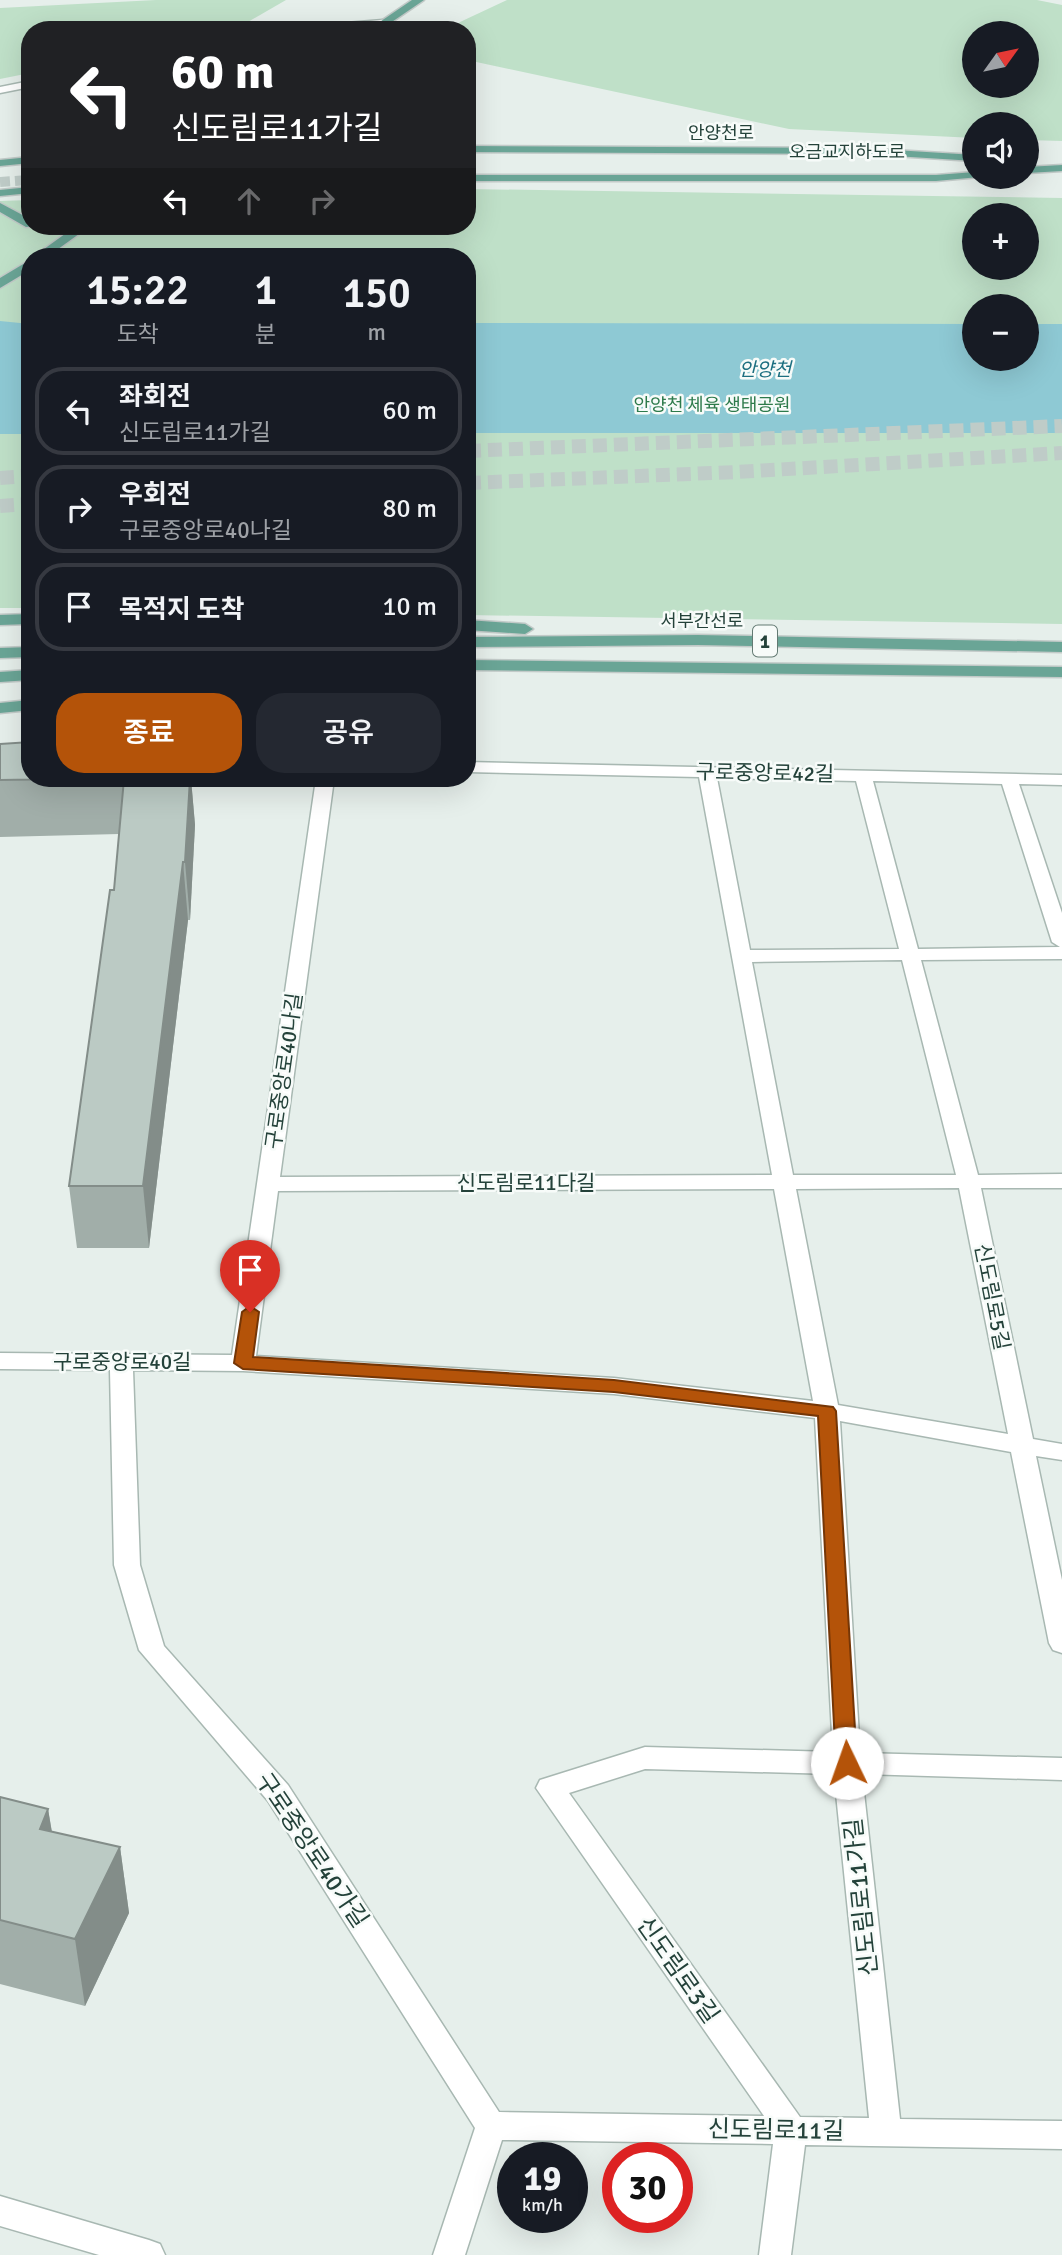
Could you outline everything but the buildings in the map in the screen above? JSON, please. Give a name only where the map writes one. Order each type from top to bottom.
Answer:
[{"type":"main road","points":[[385,21],[404,4],[419,0]]},
{"type":"main road","name":"안양천로","points":[[476,149],[862,151],[962,161]]},
{"type":"main road","name":"오금교지하도로","points":[[476,158],[962,162]]},
{"type":"main road","points":[[1039,158],[1062,158]]},
{"type":"main road","points":[[0,163],[21,161]]},
{"type":"main road","name":"오금교지하도로","points":[[476,167],[962,162]]},
{"type":"main road","points":[[1039,169],[1062,168]]},
{"type":"main road","points":[[476,178],[962,176]]},
{"type":"main road","points":[[0,207],[21,220]]},
{"type":"main road","points":[[0,284],[21,270]]},
{"type":"main road","points":[[0,620],[21,619]]},
{"type":"main road","points":[[476,626],[698,639]]},
{"type":"main road","name":"서부간선로","points":[[476,642],[698,639],[1062,647]]},
{"type":"main road","points":[[0,653],[21,652]]},
{"type":"main road","name":"1","points":[[476,665],[1062,672]]},
{"type":"main road","points":[[476,680],[714,668]]},
{"type":"main road","points":[[0,677],[21,676]]},
{"type":"main road","points":[[0,708],[21,706]]},
{"type":"street","points":[[0,90],[21,86]]},
{"type":"street","name":"구로중앙로42길","points":[[476,767],[1062,780]]},
{"type":"street","points":[[707,772],[827,1411]]},
{"type":"street","name":"신도림로5길","points":[[863,775],[969,1182],[1062,1643]]},
{"type":"street","points":[[1009,779],[1062,942]]},
{"type":"street","name":"구로중앙로40나길","points":[[243,1363],[324,787]]},
{"type":"street","points":[[741,956],[1062,953]]},
{"type":"street","name":"신도림로11다길","points":[[268,1184],[1062,1181]]},
{"type":"street","name":"구로중앙로40길","points":[[0,1361],[243,1363]]},
{"type":"street","name":"구로중앙로40가길","points":[[121,1362],[127,1564],[152,1650],[278,1793],[491,2126]]},
{"type":"street","points":[[243,1363],[614,1386],[827,1411],[1062,1452]]},
{"type":"street","name":"신도림로11가길","points":[[827,1411],[847,1763],[886,2131]]},
{"type":"street","name":"신도림로3길","points":[[791,2129],[550,1788],[645,1758],[847,1763]]},
{"type":"street","points":[[847,1763],[1062,1769]]},
{"type":"street","points":[[449,2255],[491,2126]]},
{"type":"street","name":"신도림로11길","points":[[491,2126],[1062,2135]]},
{"type":"street","points":[[775,2255],[791,2129]]},
{"type":"street","points":[[0,2211],[149,2255]]},
{"type":"green space","points":[[156,0],[286,0],[250,21],[21,21],[21,75],[0,79],[0,8]]},
{"type":"green space","points":[[507,0],[1037,0],[1062,5],[1062,141],[1039,140],[1039,112],[962,112],[962,137],[789,129],[476,62],[476,21],[462,21]]},
{"type":"green space","name":"안양천 체육 생태공원","points":[[476,189],[1062,198],[1062,624],[476,615],[476,248],[21,248],[21,608],[0,608],[0,201],[21,200],[21,235],[476,235]]},
{"type":"water","points":[[0,321],[21,323],[21,434],[0,434]]},
{"type":"water","name":"안양천","points":[[476,323],[962,324],[962,371],[1039,371],[1039,324],[1062,324],[1062,433],[476,433]]},
{"type":"tunnel","points":[[0,182],[21,181]]},
{"type":"tunnel","points":[[476,451],[1062,426]]},
{"type":"tunnel","points":[[476,483],[737,472],[1062,453]]},
{"type":"tunnel","points":[[0,478],[21,477]]},
{"type":"tunnel","points":[[0,506],[21,505]]},
{"type":"route","points":[[250,1312],[243,1363],[614,1386],[827,1411],[847,1763]]}]
